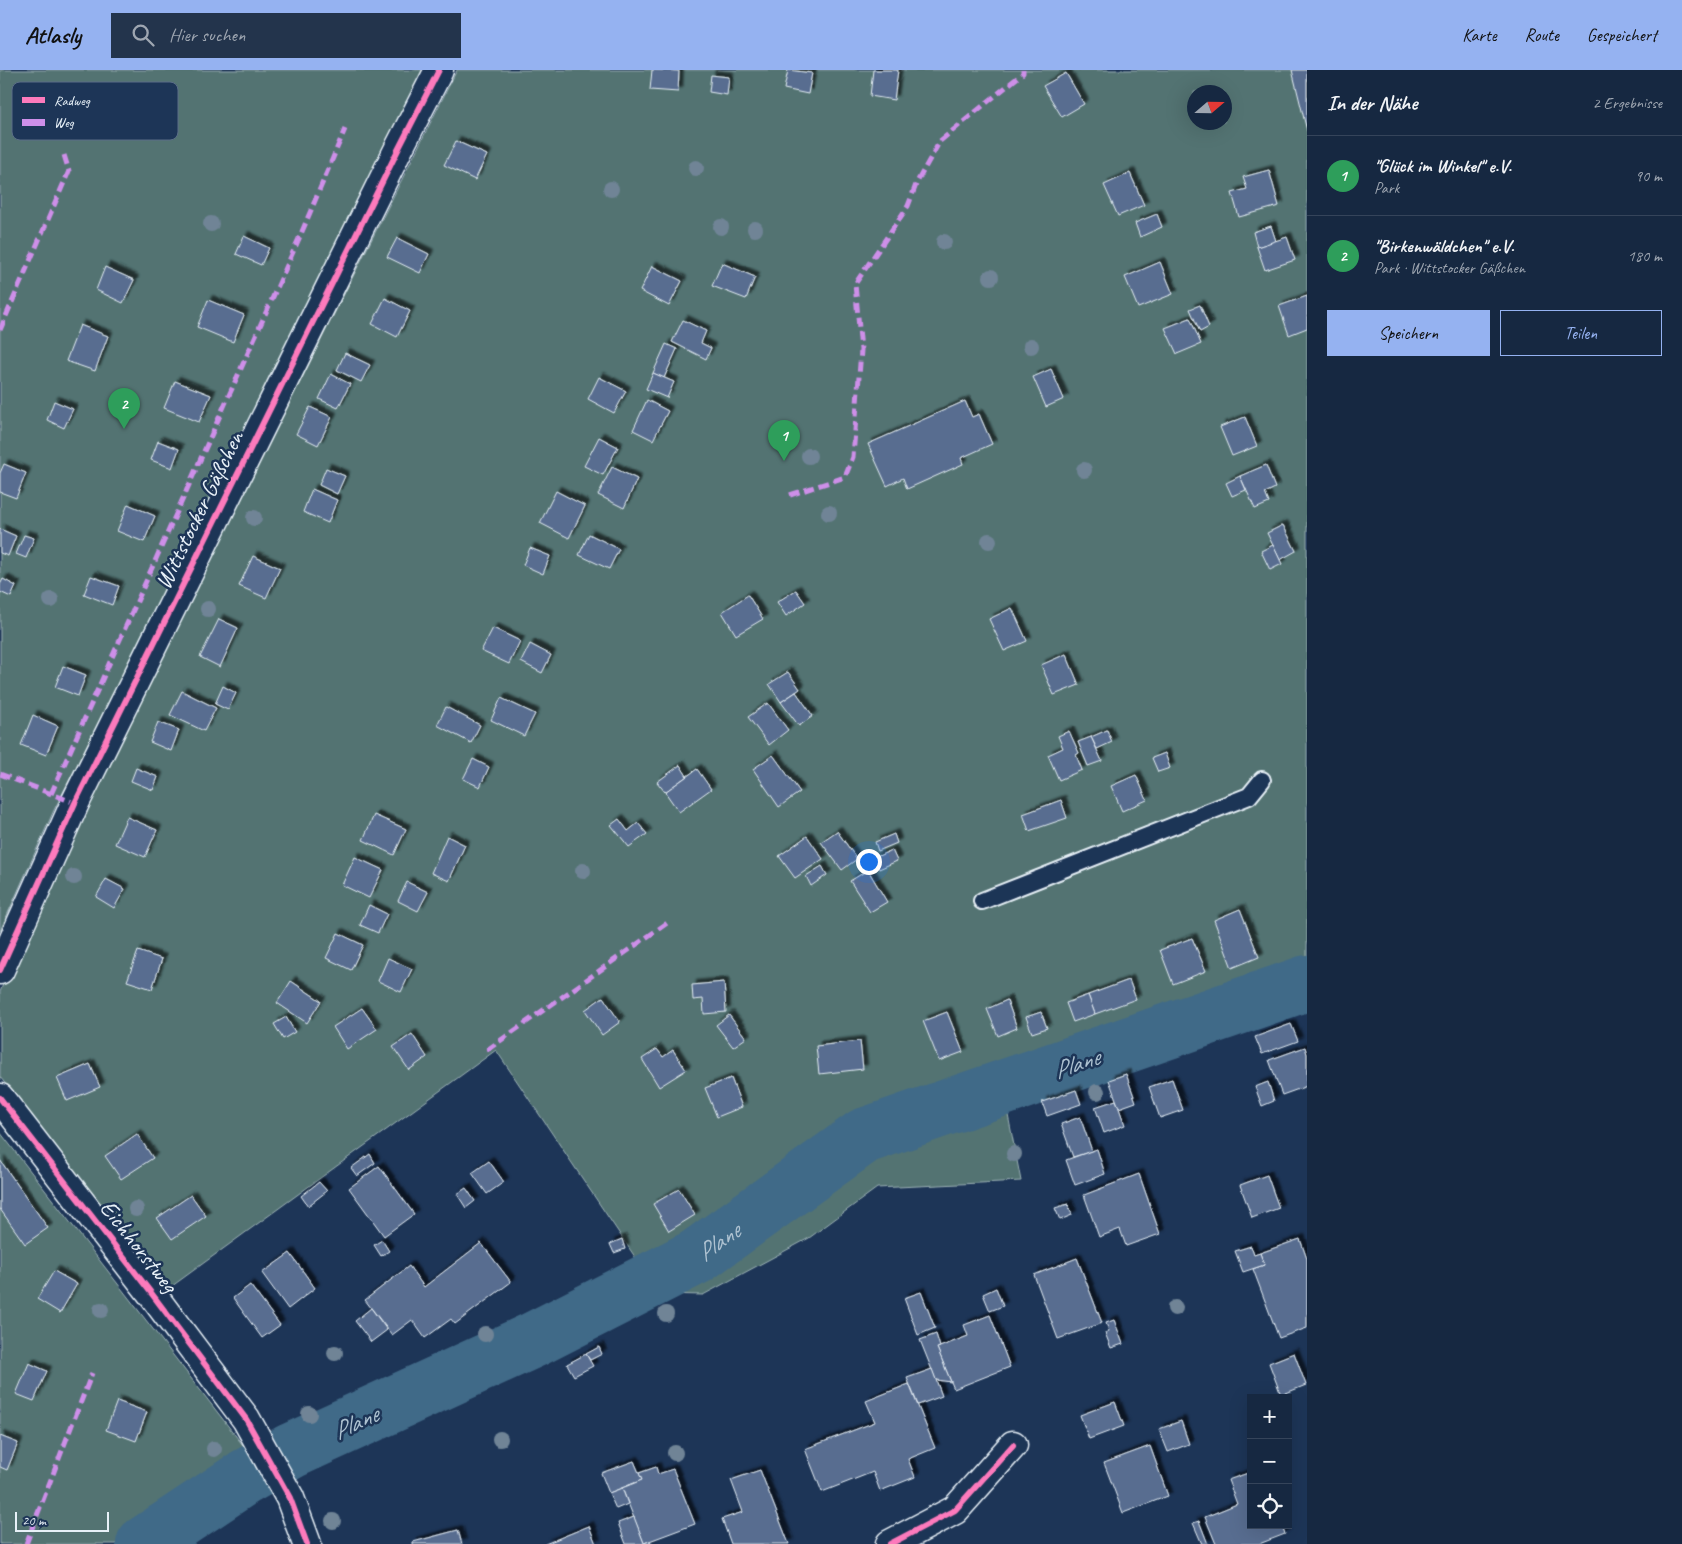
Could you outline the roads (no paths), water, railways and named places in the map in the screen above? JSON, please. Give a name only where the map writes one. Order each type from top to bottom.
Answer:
[{"type":"street","name":"Wittstocker Gäßchen","points":[[0,970],[79,794],[439,70]]},
{"type":"street","name":"Eichhorstweg","points":[[0,1098],[246,1419],[290,1498],[307,1544]]},
{"type":"street","points":[[890,1544],[955,1510],[1013,1445]]},
{"type":"lane","points":[[982,900],[1249,796],[1262,780]]},
{"type":"waterway","name":"Plane","points":[[144,1544],[245,1477],[291,1451],[533,1340],[696,1257],[864,1136],[1307,983]]},
{"type":"place","name":"\"Birkenwäldchen\" e.V.","points":[[124,429]]},
{"type":"place","name":"\"Glück im Winkel\" e.V.","points":[[784,461]]}]
